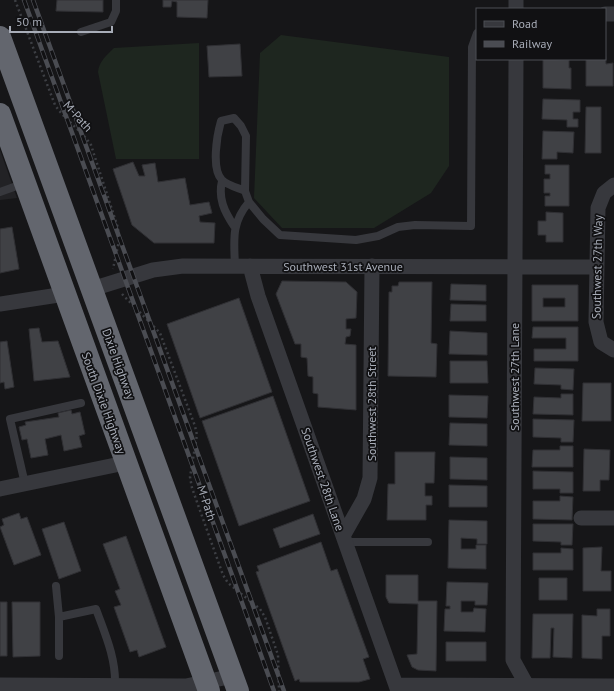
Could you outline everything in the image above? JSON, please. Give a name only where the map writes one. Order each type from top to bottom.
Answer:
[{"type":"highway","name":"Dixie Highway","points":[[0,37],[236,683]]},
{"type":"highway","name":"South Dixie Highway","points":[[0,114],[207,687]]},
{"type":"street","name":"Southwest 27th Lane","points":[[516,60],[513,660],[529,688]]},
{"type":"street","name":"Southwest 27th Way","points":[[610,348],[599,338],[597,330],[597,266],[598,208],[600,198],[611,187]]},
{"type":"street","name":"Southwest 31st Avenue","points":[[92,289],[161,268],[183,266],[597,266]]},
{"type":"street","name":"Southwest 28th Lane","points":[[250,266],[258,296],[397,688]]},
{"type":"street","name":"Southwest 28th Street","points":[[344,539],[364,499],[370,478],[372,266]]},
{"type":"street","points":[[0,304],[65,294]]},
{"type":"street","points":[[0,489],[126,463]]},
{"type":"street","points":[[581,518],[614,518]]},
{"type":"street","points":[[0,685],[56,688],[115,685],[207,687],[236,683]]},
{"type":"street","points":[[397,688],[529,688],[614,686]]},
{"type":"lane","points":[[82,32],[111,22],[116,11],[116,0]]},
{"type":"lane","points":[[234,226],[224,211],[220,191],[222,181],[219,175],[216,154],[217,135],[221,121],[234,118],[241,126],[246,136],[245,191],[249,202],[262,219],[280,235],[356,240],[378,236],[398,227],[415,225],[471,226],[472,47],[476,36]]},
{"type":"lane","points":[[222,181],[245,191]]},
{"type":"lane","points":[[0,192],[26,183]]},
{"type":"lane","points":[[235,266],[234,226],[241,211],[249,202]]},
{"type":"lane","points":[[25,484],[10,419],[81,403]]},
{"type":"lane","points":[[344,539],[428,542]]},
{"type":"lane","points":[[56,586],[59,656]]},
{"type":"lane","points":[[58,617],[96,609],[113,656],[115,685]]},
{"type":"path","name":"M-Path","points":[[15,0],[55,105],[62,115],[86,137],[91,145],[118,228],[119,241],[114,269]]},
{"type":"path","name":"M-Path","points":[[122,296],[160,333],[197,435],[190,477],[192,488],[223,575],[228,583],[260,609],[265,617],[278,655],[279,691]]},
{"type":"shaded area","points":[[281,35],[449,57],[449,166],[431,193],[374,228],[282,228],[254,198],[260,53]]},
{"type":"shaded area","points":[[199,43],[199,159],[116,159],[98,72],[102,61],[114,48]]},
{"type":"shaded area","points":[[0,150],[17,198],[0,200]]},
{"type":"building","points":[[57,0],[103,0],[103,12],[56,11]]},
{"type":"building","points":[[163,0],[208,0],[207,18],[177,17],[177,2],[172,1],[171,7],[163,7]]},
{"type":"building","points":[[240,44],[242,76],[209,77],[207,46]]},
{"type":"building","points":[[543,60],[569,60],[569,68],[571,68],[571,89],[543,88]]},
{"type":"building","points":[[586,60],[606,60],[606,64],[613,63],[613,86],[586,86]]},
{"type":"building","points":[[543,99],[580,100],[580,112],[573,112],[573,119],[578,119],[578,127],[567,127],[567,120],[542,119]]},
{"type":"building","points":[[586,107],[601,107],[601,153],[585,153]]},
{"type":"building","points":[[543,131],[574,132],[573,153],[557,152],[557,159],[542,159]]},
{"type":"building","points":[[133,162],[139,176],[145,176],[142,165],[155,163],[158,182],[185,178],[190,205],[209,202],[212,213],[199,216],[200,222],[215,223],[214,243],[154,243],[132,225],[113,169]]},
{"type":"building","points":[[545,165],[569,165],[569,206],[545,206],[545,196],[550,196],[550,193],[544,193],[544,179],[550,179],[550,174],[545,174]]},
{"type":"building","points":[[546,212],[563,213],[563,242],[546,242],[546,235],[538,235],[538,221],[546,221]]},
{"type":"building","points":[[12,227],[19,269],[0,273],[0,229]]},
{"type":"building","points":[[282,281],[346,282],[357,292],[356,318],[346,319],[346,329],[351,329],[350,336],[346,337],[345,344],[356,345],[356,410],[318,407],[318,394],[313,393],[313,377],[308,376],[307,358],[301,357],[301,344],[295,344],[276,294]]},
{"type":"building","points":[[399,282],[432,282],[431,343],[437,344],[436,377],[388,376],[389,292],[392,292],[392,286],[398,286]]},
{"type":"building","points":[[451,284],[486,285],[486,301],[450,300]]},
{"type":"building","points":[[532,285],[578,285],[578,321],[532,321]],"holes":[[[543,298],[565,298],[565,307],[543,307]]]},
{"type":"building","points":[[239,298],[272,392],[200,418],[167,324]]},
{"type":"building","points":[[451,304],[486,305],[486,321],[450,321]]},
{"type":"building","points":[[533,327],[578,327],[578,361],[534,361],[534,349],[566,349],[566,338],[532,338]]},
{"type":"building","points":[[39,328],[42,342],[58,341],[70,377],[34,381],[29,329]]},
{"type":"building","points":[[450,331],[487,333],[487,355],[449,354]]},
{"type":"building","points":[[7,341],[14,387],[5,389],[4,382],[0,383],[0,342]]},
{"type":"building","points":[[450,361],[487,361],[488,383],[450,383]]},
{"type":"building","points":[[535,368],[574,369],[573,390],[561,389],[561,385],[534,384]]},
{"type":"building","points":[[583,383],[611,383],[611,421],[582,421]]},
{"type":"building","points":[[561,394],[573,394],[573,415],[533,414],[534,397],[561,398]]},
{"type":"building","points":[[449,395],[488,396],[487,418],[449,417]]},
{"type":"building","points":[[273,396],[310,501],[239,526],[202,421]]},
{"type":"building","points":[[71,410],[72,414],[80,412],[85,434],[79,436],[82,447],[64,451],[61,435],[45,439],[48,455],[31,458],[27,439],[22,440],[19,427],[26,425],[25,422],[59,417],[58,413]]},
{"type":"building","points":[[533,419],[574,420],[573,442],[561,442],[561,438],[533,437]]},
{"type":"building","points":[[450,423],[487,424],[487,446],[449,445]]},
{"type":"building","points":[[560,446],[573,446],[573,467],[532,467],[533,450],[560,450]]},
{"type":"building","points":[[584,449],[610,450],[609,480],[600,480],[600,491],[583,491]]},
{"type":"building","points":[[395,452],[435,452],[434,483],[425,483],[425,496],[432,496],[432,505],[426,505],[426,520],[387,520],[388,484],[395,484]]},
{"type":"building","points":[[450,457],[487,458],[487,480],[450,479]]},
{"type":"building","points":[[533,471],[573,472],[573,493],[560,493],[560,489],[533,489]]},
{"type":"building","points":[[449,485],[487,486],[487,507],[449,507]]},
{"type":"building","points":[[560,496],[573,497],[572,520],[533,519],[533,501],[560,501]]},
{"type":"building","points":[[19,513],[21,519],[27,517],[41,555],[14,565],[0,527],[4,525],[2,519]]},
{"type":"building","points":[[313,514],[320,534],[280,548],[273,529]]},
{"type":"building","points":[[449,520],[487,521],[487,544],[477,544],[477,539],[461,538],[461,549],[476,549],[476,545],[486,545],[486,569],[448,568]]},
{"type":"building","points":[[64,522],[81,571],[59,579],[42,529]]},
{"type":"building","points":[[533,524],[573,524],[572,545],[561,545],[561,542],[533,541]]},
{"type":"building","points":[[126,536],[166,647],[139,657],[137,650],[130,652],[114,607],[121,605],[115,591],[120,589],[103,544]]},
{"type":"building","points":[[321,542],[331,571],[337,569],[369,657],[363,659],[370,679],[359,682],[300,682],[299,679],[295,681],[256,572],[259,571],[257,566]]},
{"type":"building","points":[[602,547],[601,571],[611,571],[611,591],[583,591],[583,548]]},
{"type":"building","points":[[561,548],[573,549],[573,570],[533,570],[533,553],[561,553]]},
{"type":"building","points":[[386,575],[418,575],[418,601],[437,601],[436,671],[418,670],[412,667],[407,655],[417,654],[418,604],[389,603],[386,597]]},
{"type":"building","points":[[539,578],[567,578],[567,600],[539,600]]},
{"type":"building","points":[[447,582],[488,583],[487,605],[475,605],[475,601],[461,601],[461,612],[473,612],[474,608],[486,609],[485,632],[444,631],[445,609],[450,609],[450,606],[446,606]]},
{"type":"building","points":[[0,602],[7,602],[7,656],[0,656]]},
{"type":"building","points":[[12,602],[40,602],[40,656],[13,657]]},
{"type":"building","points":[[597,609],[610,609],[610,636],[602,636],[602,659],[582,658],[582,615],[597,616]]},
{"type":"building","points":[[533,614],[573,614],[572,658],[553,657],[554,628],[551,628],[550,658],[532,658]]},
{"type":"building","points":[[446,642],[486,642],[486,661],[446,661]]},
{"type":"railway","points":[[24,0],[274,691]]},
{"type":"railway","points":[[33,0],[284,691]]}]
